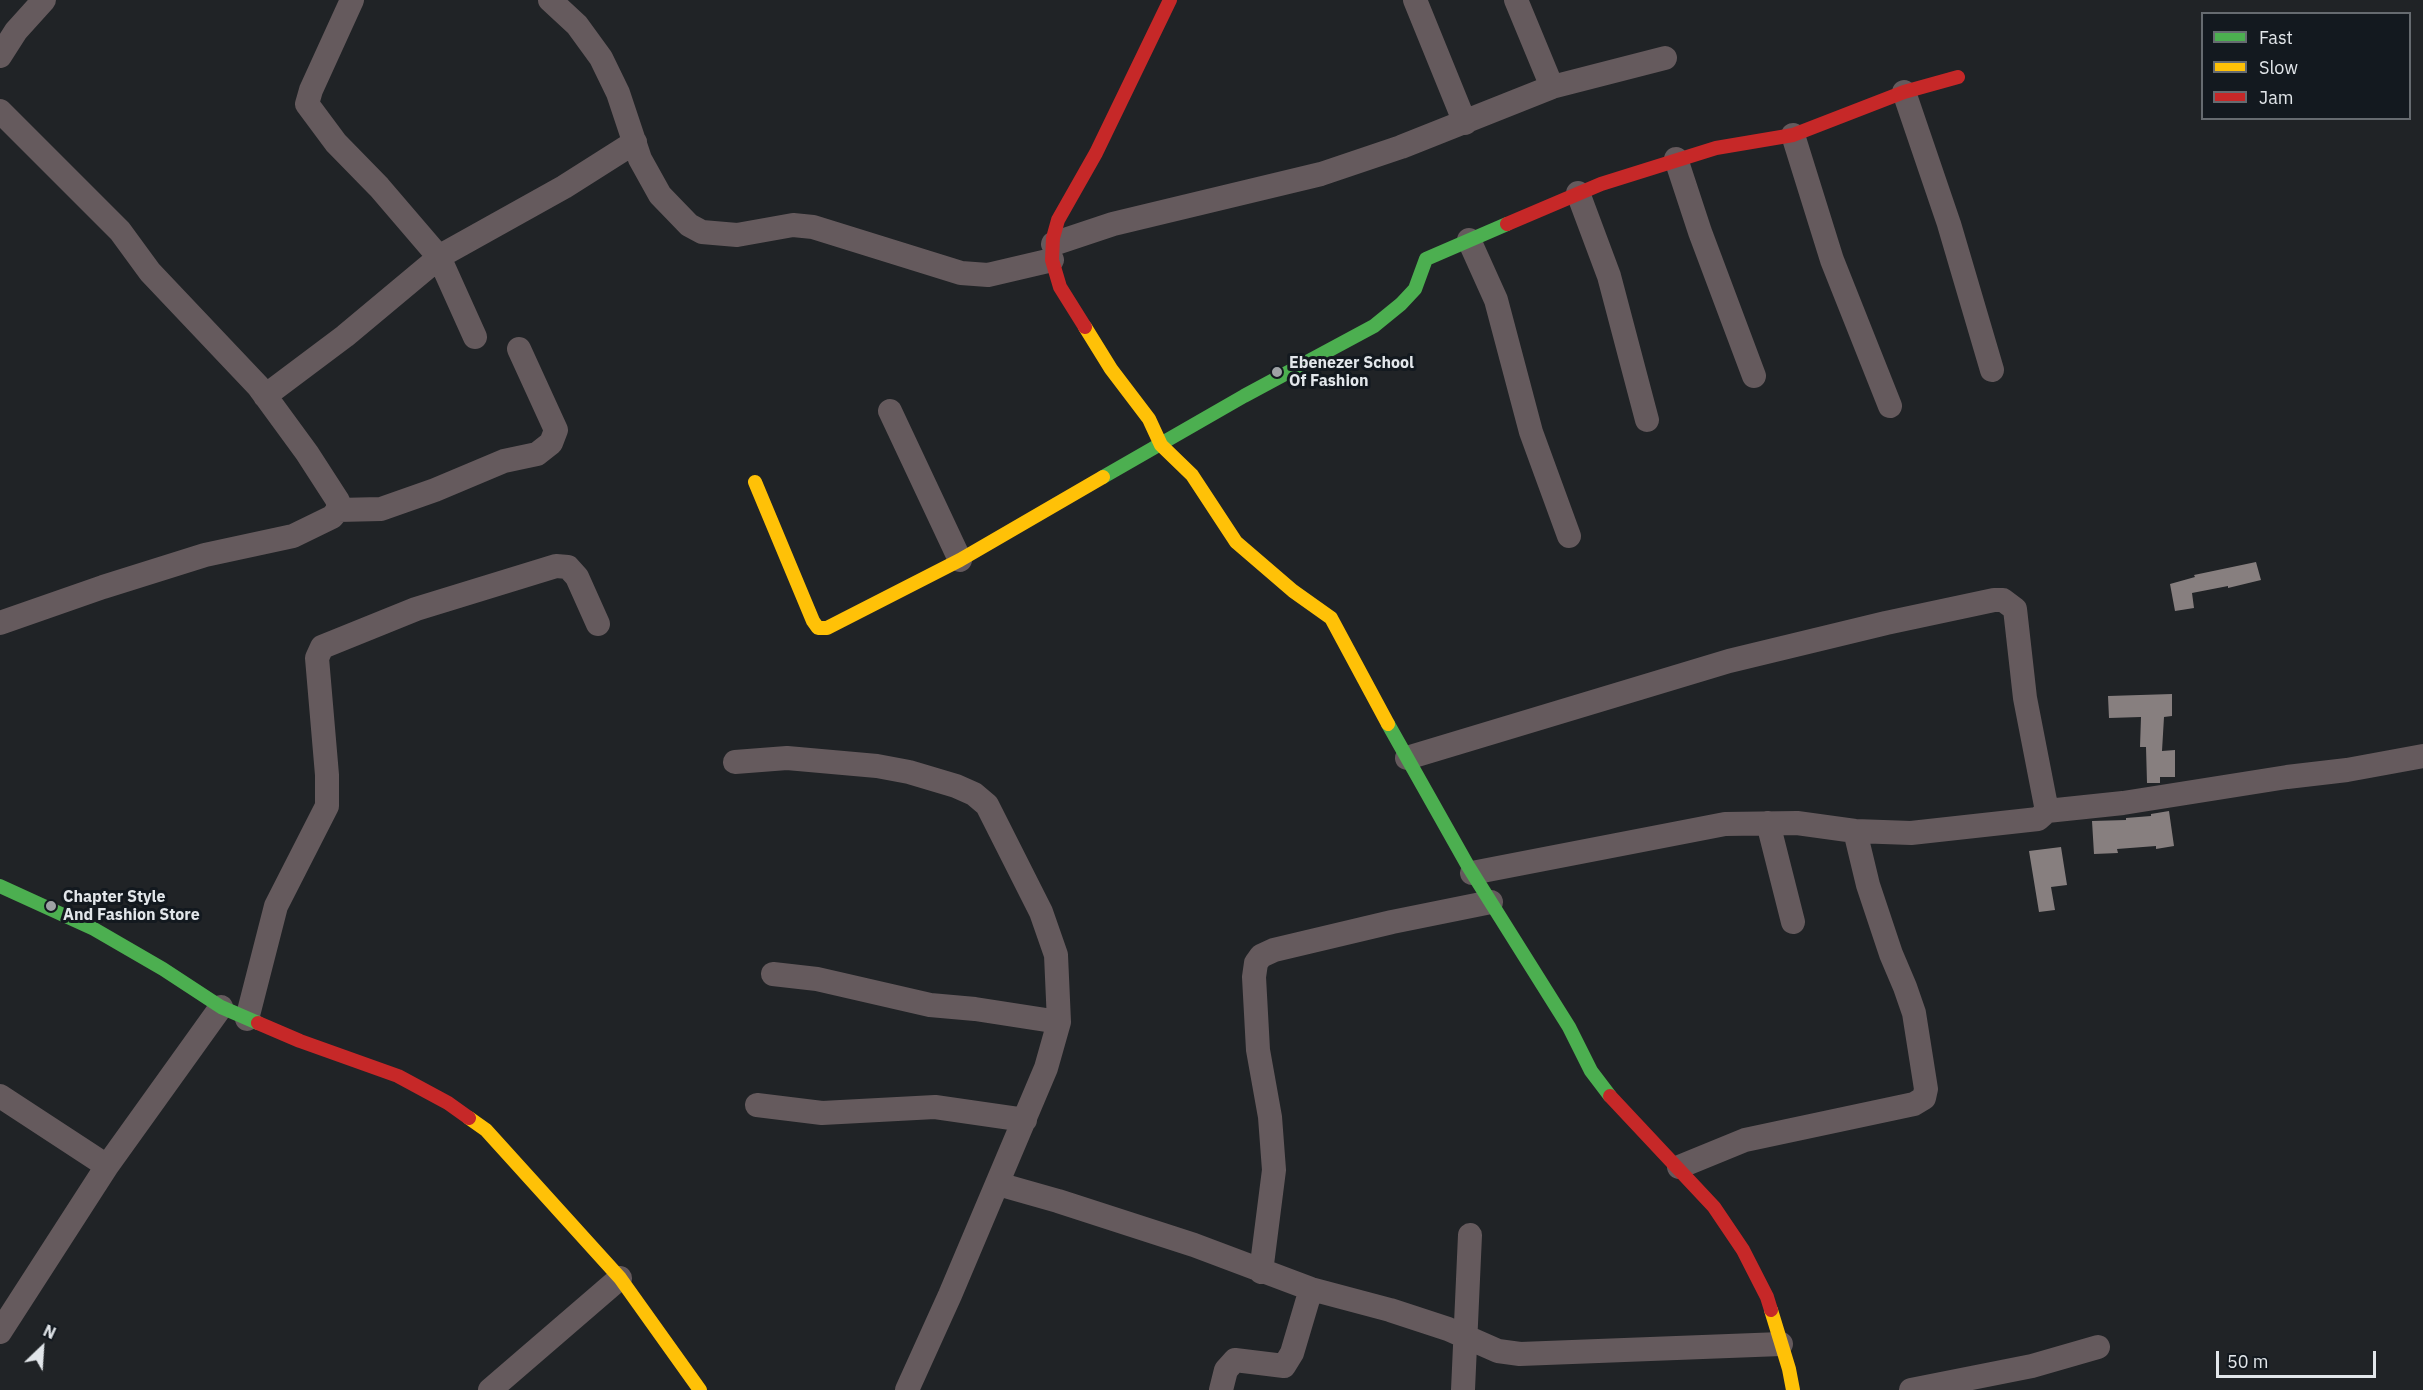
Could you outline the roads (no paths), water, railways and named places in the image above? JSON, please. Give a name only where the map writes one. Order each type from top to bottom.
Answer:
[{"type":"street","points":[[0,56],[16,31],[44,0]]},
{"type":"street","points":[[352,0],[311,90],[307,104],[336,143],[380,188],[440,257],[475,337]]},
{"type":"street","points":[[1170,0],[1101,142],[1058,220],[1053,252],[1060,287],[1111,369],[1149,419],[1161,445],[1192,475],[1236,542],[1293,591],[1331,618],[1472,873],[1569,1028],[1591,1071],[1606,1092],[1679,1167],[1714,1207],[1743,1250],[1767,1297],[1793,1390]]},
{"type":"street","points":[[1415,0],[1465,123]]},
{"type":"street","points":[[1516,0],[1552,87]]},
{"type":"street","points":[[556,1],[602,58],[618,93],[640,159],[660,195],[689,225],[702,232],[737,235],[793,225],[813,227],[960,273],[988,274],[1053,252],[1113,224],[1322,174],[1465,123],[1552,87],[1665,58]]},
{"type":"street","points":[[755,482],[813,621],[818,628],[827,628],[960,560],[1244,396],[1374,326],[1415,289],[1426,259],[1578,193],[1677,159],[1716,148],[1793,135],[1904,92],[1958,77]]},
{"type":"street","points":[[1904,92],[1949,224],[1992,370]]},
{"type":"street","points":[[0,111],[120,231],[150,272],[197,320],[265,396],[314,463],[338,501],[338,510],[332,518],[292,536],[205,555],[103,586],[0,623]]},
{"type":"street","points":[[1793,135],[1832,260],[1890,406]]},
{"type":"street","points":[[265,396],[345,336],[455,246],[564,187],[635,142]]},
{"type":"street","points":[[1677,159],[1700,232],[1754,376]]},
{"type":"street","points":[[1578,193],[1609,276],[1647,420]]},
{"type":"street","points":[[1468,240],[1496,300],[1532,432],[1569,536]]},
{"type":"street","points":[[338,510],[381,509],[435,490],[504,461],[537,454],[551,443],[556,430],[519,349]]},
{"type":"street","points":[[890,411],[960,560]]},
{"type":"street","points":[[248,1019],[276,906],[327,806],[327,775],[317,658],[322,647],[416,609],[556,566],[568,567],[578,577],[598,624]]},
{"type":"street","points":[[1407,758],[1729,661],[1886,623],[2003,600],[2014,609],[2025,698],[2048,811]]},
{"type":"street","points":[[1472,873],[1725,824],[1797,823],[1855,831],[1911,833],[1970,828],[2038,819],[2048,811],[2123,803],[2287,777],[2347,770],[2423,756]]},
{"type":"street","points":[[735,762],[787,758],[877,765],[956,786],[980,799],[987,805],[1041,912],[1056,955],[1059,1022],[1047,1068],[907,1390]]},
{"type":"street","points":[[1768,823],[1792,922]]},
{"type":"street","points":[[1679,1167],[1745,1140],[1914,1104],[1924,1098],[1926,1089],[1914,1013],[1868,885],[1855,831]]},
{"type":"street","points":[[0,886],[94,929],[163,969],[221,1007],[300,1041],[398,1076],[448,1103],[486,1130],[594,1246],[620,1278],[700,1390]]},
{"type":"street","points":[[1261,1272],[1274,1170],[1270,1117],[1258,1050],[1254,977],[1256,963],[1261,956],[1274,950],[1392,922],[1491,903]]},
{"type":"street","points":[[773,974],[817,979],[930,1005],[975,1009],[1059,1022]]},
{"type":"street","points":[[0,1332],[107,1166],[221,1007]]},
{"type":"street","points":[[0,1096],[107,1166]]},
{"type":"street","points":[[757,1105],[822,1113],[935,1107],[1025,1120]]},
{"type":"street","points":[[998,1184],[1194,1245],[1311,1289],[1390,1310],[1464,1336],[1498,1352],[1520,1354],[1781,1344]]},
{"type":"street","points":[[1463,1390],[1470,1235]]},
{"type":"street","points":[[490,1390],[620,1278]]},
{"type":"street","points":[[1221,1390],[1226,1370],[1235,1360],[1284,1366],[1292,1353],[1311,1289]]},
{"type":"street","points":[[1911,1390],[2032,1366],[2098,1347]]},
{"type":"place","name":"Ebenezer School Of Fashion","points":[[1277,372]]},
{"type":"place","name":"Chapter Style And Fashion Store","points":[[51,906]]}]
